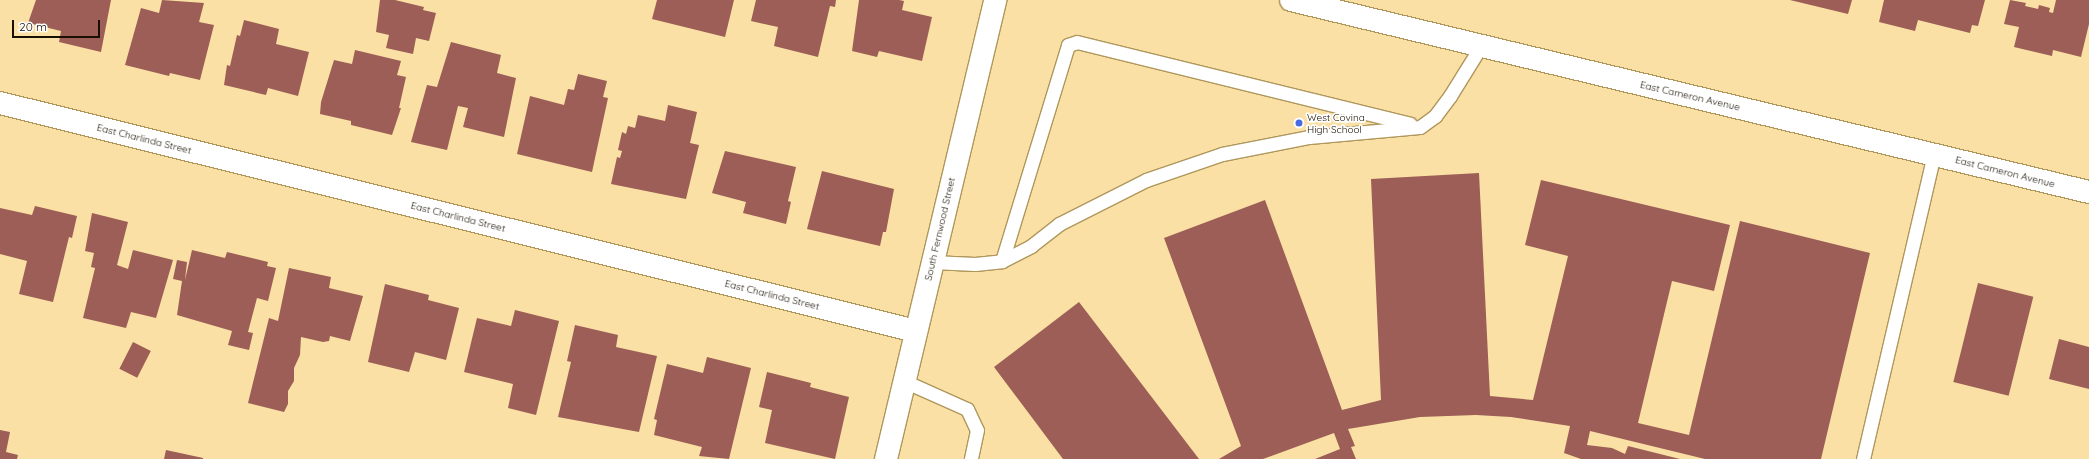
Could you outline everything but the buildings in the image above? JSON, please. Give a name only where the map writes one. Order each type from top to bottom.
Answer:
[{"type":"street","name":"South Fernwood Street","points":[[886,459],[995,0]]},
{"type":"street","name":"East Cameron Avenue","points":[[1291,0],[2089,192]]},
{"type":"street","name":"East Charlinda Street","points":[[0,103],[916,331]]},
{"type":"lane","points":[[1002,261],[1068,45],[1078,42],[1420,127]]},
{"type":"lane","points":[[932,262],[975,264],[1002,261],[1031,246],[1059,224],[1146,180],[1222,154],[1309,138],[1420,127],[1435,116],[1450,96],[1481,46]]},
{"type":"lane","points":[[1863,459],[1934,154]]},
{"type":"lane","points":[[904,381],[967,409],[977,430],[970,459]]},
{"type":"place","name":"West Covina High School","points":[[1299,123]]}]
